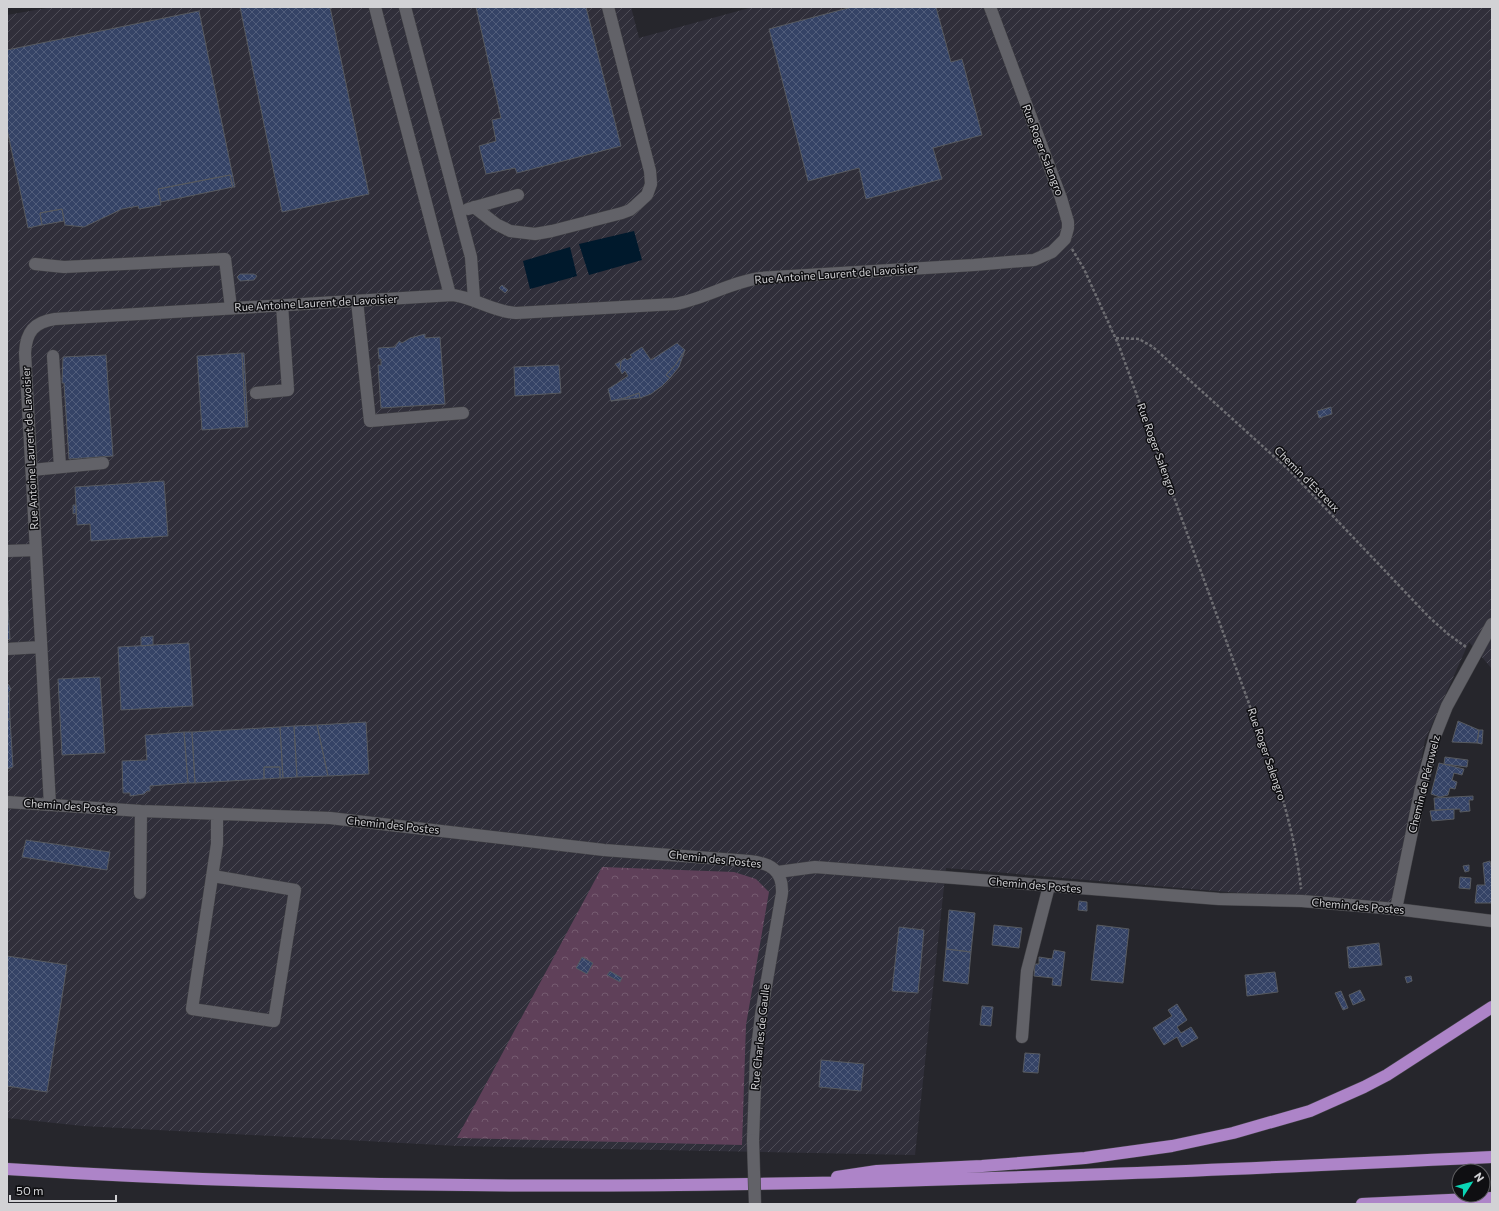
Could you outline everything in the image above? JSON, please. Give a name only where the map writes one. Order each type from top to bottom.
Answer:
[{"type":"highway","points":[[794,1184],[877,1171],[988,1166],[1085,1158],[1172,1146],[1233,1133],[1298,1115],[1351,1094],[1387,1075],[1492,1007]]},
{"type":"highway","points":[[7,1169],[197,1180],[396,1185],[625,1186],[794,1184],[1094,1176],[1492,1157]]},
{"type":"highway","points":[[1362,1204],[1492,1198]]},
{"type":"street","points":[[375,7],[450,295]]},
{"type":"street","points":[[405,7],[471,257],[474,300]]},
{"type":"street","points":[[474,207],[502,228],[516,232],[535,234],[622,213],[636,206],[647,195],[651,184],[650,171],[608,7]]},
{"type":"street","name":"Rue Roger Salengro","points":[[990,7],[1064,206],[1068,228],[1065,239]]},
{"type":"street","points":[[460,211],[518,195]]},
{"type":"street","name":"Rue Antoine Laurent de Lavoisier","points":[[50,805],[25,353],[28,335],[36,325],[55,319],[450,295],[474,300],[499,310],[516,312],[675,304],[700,298],[742,281],[760,278],[1034,260],[1052,252],[1065,239]]},
{"type":"street","points":[[35,264],[64,267],[225,259],[232,308]]},
{"type":"street","points":[[357,301],[370,421],[464,413]]},
{"type":"street","points":[[256,393],[288,390],[282,305]]},
{"type":"street","points":[[53,356],[60,467]]},
{"type":"street","points":[[32,470],[102,463]]},
{"type":"street","points":[[7,551],[36,550]]},
{"type":"street","name":"Chemin de Péruwelz","points":[[1396,908],[1421,788],[1431,748],[1443,714],[1492,624]]},
{"type":"street","points":[[7,649],[41,647]]},
{"type":"street","name":"Chemin des Postes","points":[[7,802],[140,811],[330,818],[604,850],[749,861],[770,866],[778,872],[815,867],[1219,899],[1302,901],[1396,908],[1492,921]]},
{"type":"street","points":[[140,811],[140,893]]},
{"type":"street","points":[[212,876],[295,890],[274,1021],[192,1010],[212,876],[218,844],[217,814]]},
{"type":"street","name":"Rue Charles de Gaulle","points":[[755,1204],[754,1140],[756,1057],[760,1015],[768,966],[782,901],[782,888],[778,872]]},
{"type":"street","points":[[1022,1037],[1027,971],[1048,886]]},
{"type":"path","name":"Rue Roger Salengro","points":[[1065,239],[1084,269],[1116,338],[1281,791],[1298,858],[1302,901]]},
{"type":"path","name":"Chemin d'Estreux","points":[[1116,338],[1139,339],[1153,347],[1290,471],[1429,617],[1448,634],[1475,653]]},
{"type":"shaded area","points":[[53,7],[631,7],[639,38],[753,7],[1492,7],[1492,669],[1469,642],[1425,740],[1394,906],[946,868],[915,1155],[458,1146],[83,1126],[7,1118],[7,15]]},
{"type":"green space","points":[[602,867],[734,872],[756,879],[769,892],[746,1025],[742,1145],[457,1138]]},
{"type":"water","points":[[634,231],[642,260],[589,275],[579,244]]},
{"type":"water","points":[[570,247],[577,276],[530,289],[523,261]]},
{"type":"building","points":[[240,7],[330,7],[369,194],[282,212]]},
{"type":"building","points":[[476,7],[586,7],[621,146],[517,173],[515,168],[486,174],[479,146],[496,141],[492,120],[501,118]]},
{"type":"building","points":[[852,7],[936,7],[951,62],[962,59],[982,135],[933,148],[942,179],[866,199],[859,168],[808,181],[769,29]]},
{"type":"building","points":[[199,11],[235,187],[233,187],[230,175],[158,189],[161,205],[139,209],[138,206],[122,209],[84,227],[65,225],[62,209],[40,213],[42,225],[28,228],[7,129],[7,50]]},
{"type":"building","points":[[230,175],[233,187],[161,202],[158,189]]},
{"type":"building","points":[[62,209],[64,221],[42,225],[40,213]]},
{"type":"building","points":[[240,274],[254,274],[257,276],[254,280],[240,281],[237,277]]},
{"type":"building","points":[[502,285],[508,290],[505,293],[499,288]]},
{"type":"building","points":[[425,334],[425,338],[440,337],[445,404],[381,408],[378,365],[381,365],[381,359],[379,359],[378,348],[395,347],[399,341],[402,343],[410,338]]},
{"type":"building","points":[[677,343],[685,350],[676,364],[666,375],[670,378],[662,386],[651,394],[640,398],[639,393],[611,401],[608,389],[628,376],[625,371],[622,374],[620,370],[621,361],[625,358],[627,360],[632,357],[630,355],[642,347],[651,360]]},
{"type":"building","points":[[685,350],[679,367],[670,378],[666,375],[676,364]]},
{"type":"building","points":[[242,353],[244,353],[248,427],[246,427]]},
{"type":"building","points":[[242,353],[246,427],[202,430],[197,356]]},
{"type":"building","points":[[106,355],[113,456],[69,459],[64,383],[62,383],[63,357]]},
{"type":"building","points":[[621,361],[620,370],[615,364]]},
{"type":"building","points":[[559,365],[561,393],[515,396],[514,367]]},
{"type":"building","points":[[639,393],[640,398],[611,401],[625,398]]},
{"type":"building","points":[[1331,407],[1332,414],[1319,418],[1317,411]]},
{"type":"building","points":[[164,481],[168,536],[91,541],[90,524],[77,525],[75,487]]},
{"type":"building","points":[[73,505],[76,505],[76,513],[73,514]]},
{"type":"building","points":[[7,592],[10,639],[7,640]]},
{"type":"building","points":[[153,636],[153,645],[141,646],[141,637]]},
{"type":"building","points":[[189,643],[193,706],[121,710],[118,647]]},
{"type":"building","points":[[100,677],[105,753],[62,755],[58,679]]},
{"type":"building","points":[[7,683],[11,690],[9,692],[10,719],[7,719]]},
{"type":"building","points":[[7,719],[10,719],[13,767],[7,769]]},
{"type":"building","points":[[1458,721],[1479,730],[1477,743],[1452,742]]},
{"type":"building","points":[[366,722],[369,774],[328,776],[317,725]]},
{"type":"building","points":[[317,725],[328,776],[297,777],[294,726]]},
{"type":"building","points":[[294,726],[297,777],[283,778],[280,727]]},
{"type":"building","points":[[280,727],[283,778],[280,778],[280,767],[264,767],[264,779],[195,783],[192,732]]},
{"type":"building","points":[[1479,730],[1483,730],[1482,744],[1477,743]]},
{"type":"building","points":[[184,732],[192,732],[195,783],[188,783]]},
{"type":"building","points":[[184,732],[188,783],[150,786],[150,791],[147,791],[144,794],[130,796],[130,793],[123,793],[122,761],[147,760],[145,735]]},
{"type":"building","points":[[1445,757],[1468,760],[1467,767],[1444,764]]},
{"type":"building","points":[[1439,763],[1464,769],[1462,775],[1454,773],[1452,780],[1457,782],[1455,789],[1450,788],[1448,795],[1440,797],[1431,794]]},
{"type":"building","points":[[264,767],[280,767],[280,778],[264,779]]},
{"type":"building","points":[[1473,796],[1473,800],[1469,800],[1470,811],[1460,812],[1460,809],[1435,810],[1434,798]]},
{"type":"building","points":[[1454,809],[1454,819],[1432,821],[1430,811]]},
{"type":"building","points":[[26,840],[110,852],[107,870],[22,857]]},
{"type":"building","points":[[1490,861],[1492,871],[1492,903],[1475,903],[1477,885],[1485,885],[1483,863]]},
{"type":"building","points":[[1469,865],[1469,871],[1465,872],[1463,866]]},
{"type":"building","points":[[1460,877],[1471,878],[1470,889],[1459,888]]},
{"type":"building","points":[[1079,901],[1087,902],[1087,911],[1078,910]]},
{"type":"building","points":[[949,910],[975,913],[971,952],[946,949]]},
{"type":"building","points":[[994,925],[1022,928],[1019,948],[992,945]]},
{"type":"building","points":[[1097,925],[1129,929],[1123,983],[1091,980]]},
{"type":"building","points":[[899,927],[924,930],[918,993],[892,991]]},
{"type":"building","points":[[1379,943],[1382,965],[1349,968],[1347,947]]},
{"type":"building","points":[[946,949],[971,952],[968,984],[943,981]]},
{"type":"building","points":[[1054,950],[1065,952],[1061,986],[1052,985],[1053,978],[1034,976],[1035,964],[1039,964],[1039,957],[1052,959]]},
{"type":"building","points":[[7,956],[67,965],[47,1092],[7,1086]]},
{"type":"building","points":[[582,957],[593,963],[587,974],[576,968]]},
{"type":"building","points":[[610,971],[622,978],[620,982],[607,975]]},
{"type":"building","points":[[1275,972],[1278,992],[1247,996],[1245,975]]},
{"type":"building","points":[[1411,976],[1412,981],[1407,983],[1405,977]]},
{"type":"building","points":[[1360,990],[1365,1000],[1353,1005],[1349,995]]},
{"type":"building","points":[[1341,991],[1348,1008],[1343,1010],[1335,993]]},
{"type":"building","points":[[1177,1004],[1187,1020],[1177,1027],[1181,1033],[1191,1027],[1198,1038],[1182,1047],[1177,1037],[1164,1045],[1153,1028],[1172,1016],[1168,1010]]},
{"type":"building","points":[[982,1006],[993,1007],[991,1026],[980,1025]]},
{"type":"building","points":[[1025,1053],[1040,1054],[1038,1073],[1023,1072]]},
{"type":"building","points":[[821,1060],[864,1064],[861,1091],[819,1087]]}]
